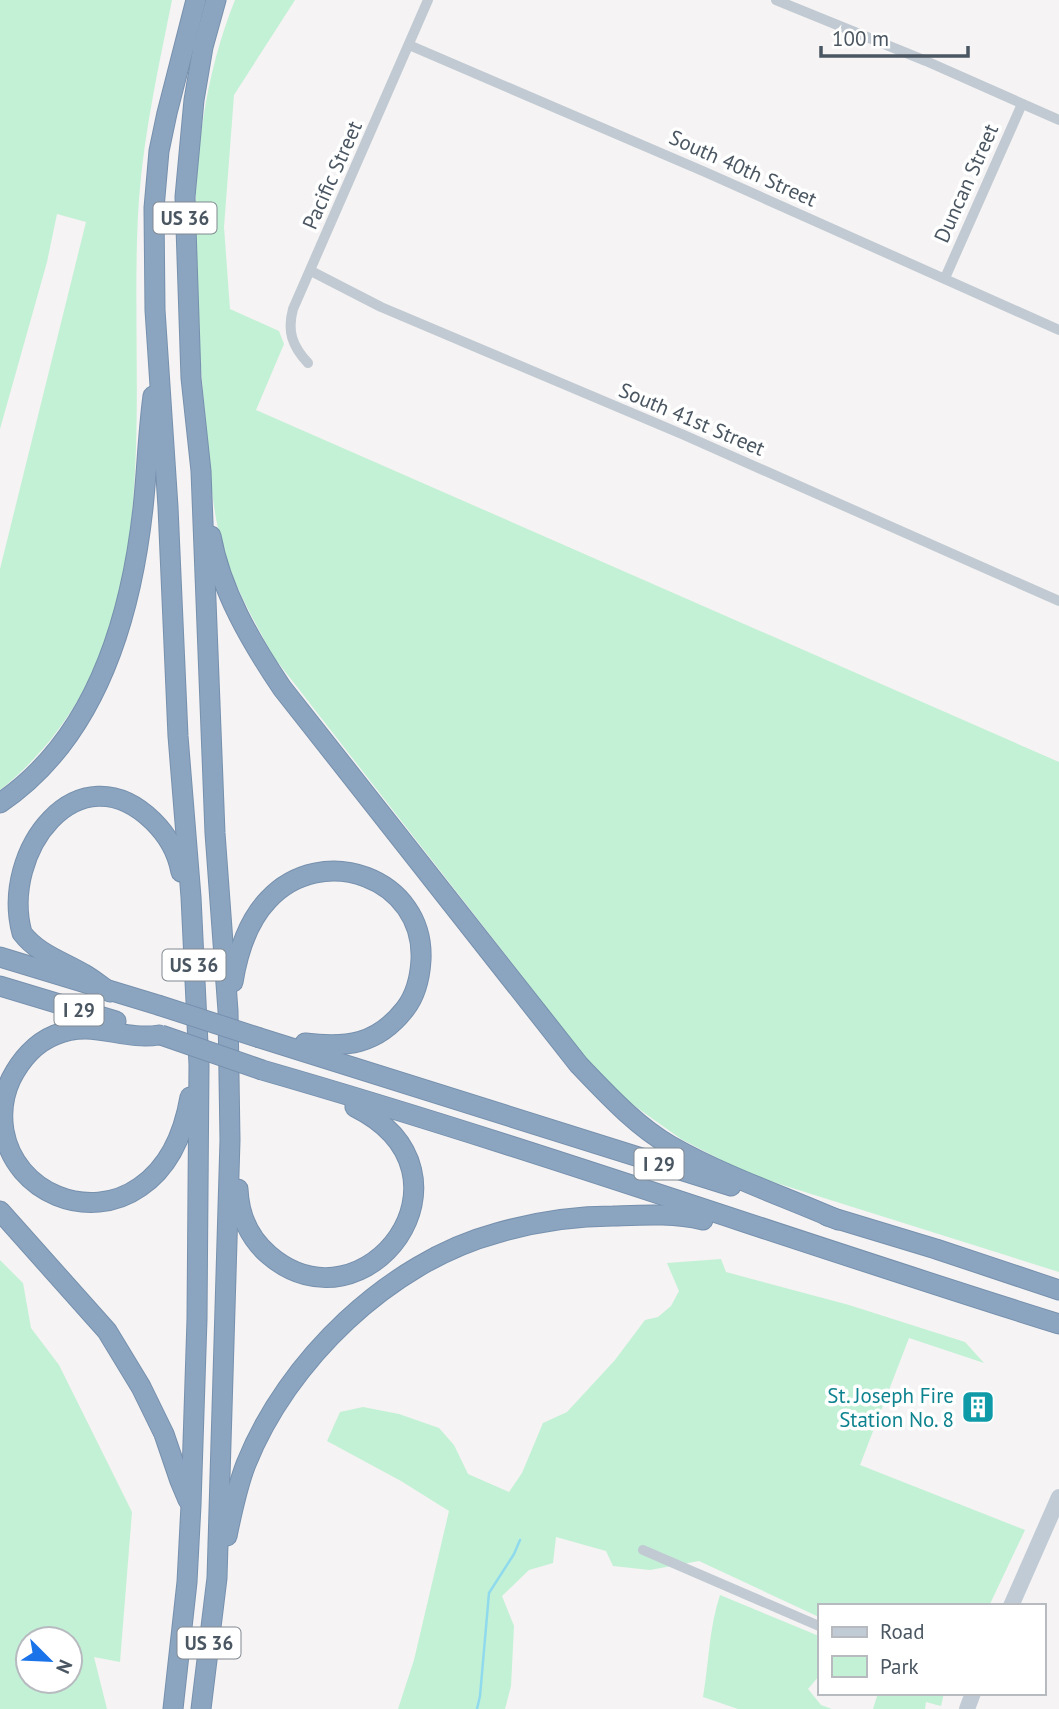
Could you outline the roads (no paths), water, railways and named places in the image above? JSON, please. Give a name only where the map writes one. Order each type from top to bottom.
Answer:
[{"type":"highway","points":[[167,113],[183,0]]},
{"type":"highway","name":"US 36","points":[[173,1709],[187,1582],[191,1505],[197,1319],[199,1065],[155,310],[154,208],[159,151],[196,0]]},
{"type":"highway","name":"US 36","points":[[201,1709],[217,1578],[230,1140],[228,1011],[215,819],[201,471],[191,390],[185,197],[194,100],[203,47],[216,0]]},
{"type":"highway","points":[[194,100],[227,0]]},
{"type":"highway","points":[[0,803],[33,775],[75,725],[91,699],[116,641],[125,612],[139,539],[158,350]]},
{"type":"highway","points":[[201,471],[214,554],[237,611],[261,657],[282,688],[579,1065],[614,1102],[670,1145],[838,1220]]},
{"type":"highway","points":[[110,992],[33,944],[13,917],[6,879],[9,858],[31,822],[49,808],[88,795],[126,802],[141,810],[168,839],[174,848],[182,879],[191,897]]},
{"type":"highway","points":[[228,1011],[242,944],[257,914],[278,891],[304,876],[337,870],[354,872],[384,885],[398,897],[408,911],[420,940],[420,972],[416,989],[397,1020],[363,1041],[344,1046],[268,1041]]},
{"type":"highway","name":"I 29","points":[[0,957],[936,1249],[1059,1290]]},
{"type":"highway","name":"I 29","points":[[0,986],[512,1147],[851,1259],[1059,1324]]},
{"type":"highway","points":[[160,1035],[141,1038],[111,1030],[72,1029],[53,1035],[25,1057],[7,1087],[3,1122],[11,1155],[33,1182],[47,1193],[61,1198],[93,1203],[110,1201],[141,1187],[168,1159],[179,1139],[199,1065]]},
{"type":"highway","points":[[230,1140],[246,1225],[254,1239],[275,1260],[303,1274],[333,1276],[362,1269],[375,1262],[392,1245],[406,1224],[414,1193],[413,1178],[404,1149],[385,1125],[369,1114],[286,1077]]},
{"type":"highway","points":[[0,1211],[85,1304],[113,1341],[141,1387],[164,1434],[191,1505]]},
{"type":"highway","points":[[217,1578],[246,1464],[277,1404],[302,1367],[331,1334],[397,1282],[426,1263],[496,1233],[560,1219],[660,1215],[691,1217],[724,1224],[810,1251],[851,1259]]},
{"type":"street","name":"Pacific Street","points":[[308,363],[291,339],[290,319],[428,0]]},
{"type":"street","points":[[776,0],[926,61],[1059,120]]},
{"type":"street","name":"South 40th Street","points":[[410,45],[946,278],[1059,330]]},
{"type":"street","name":"Duncan Street","points":[[946,278],[1022,104]]},
{"type":"street","name":"South 41st Street","points":[[311,271],[382,306],[684,435],[1059,601]]},
{"type":"street","points":[[1012,1604],[1059,1497]]},
{"type":"street","points":[[643,1550],[818,1626]]},
{"type":"waterway","points":[[477,1709],[489,1593],[520,1540]]},
{"type":"place","name":"St. Joseph Fire Station No. 8","points":[[978,1407]]}]
